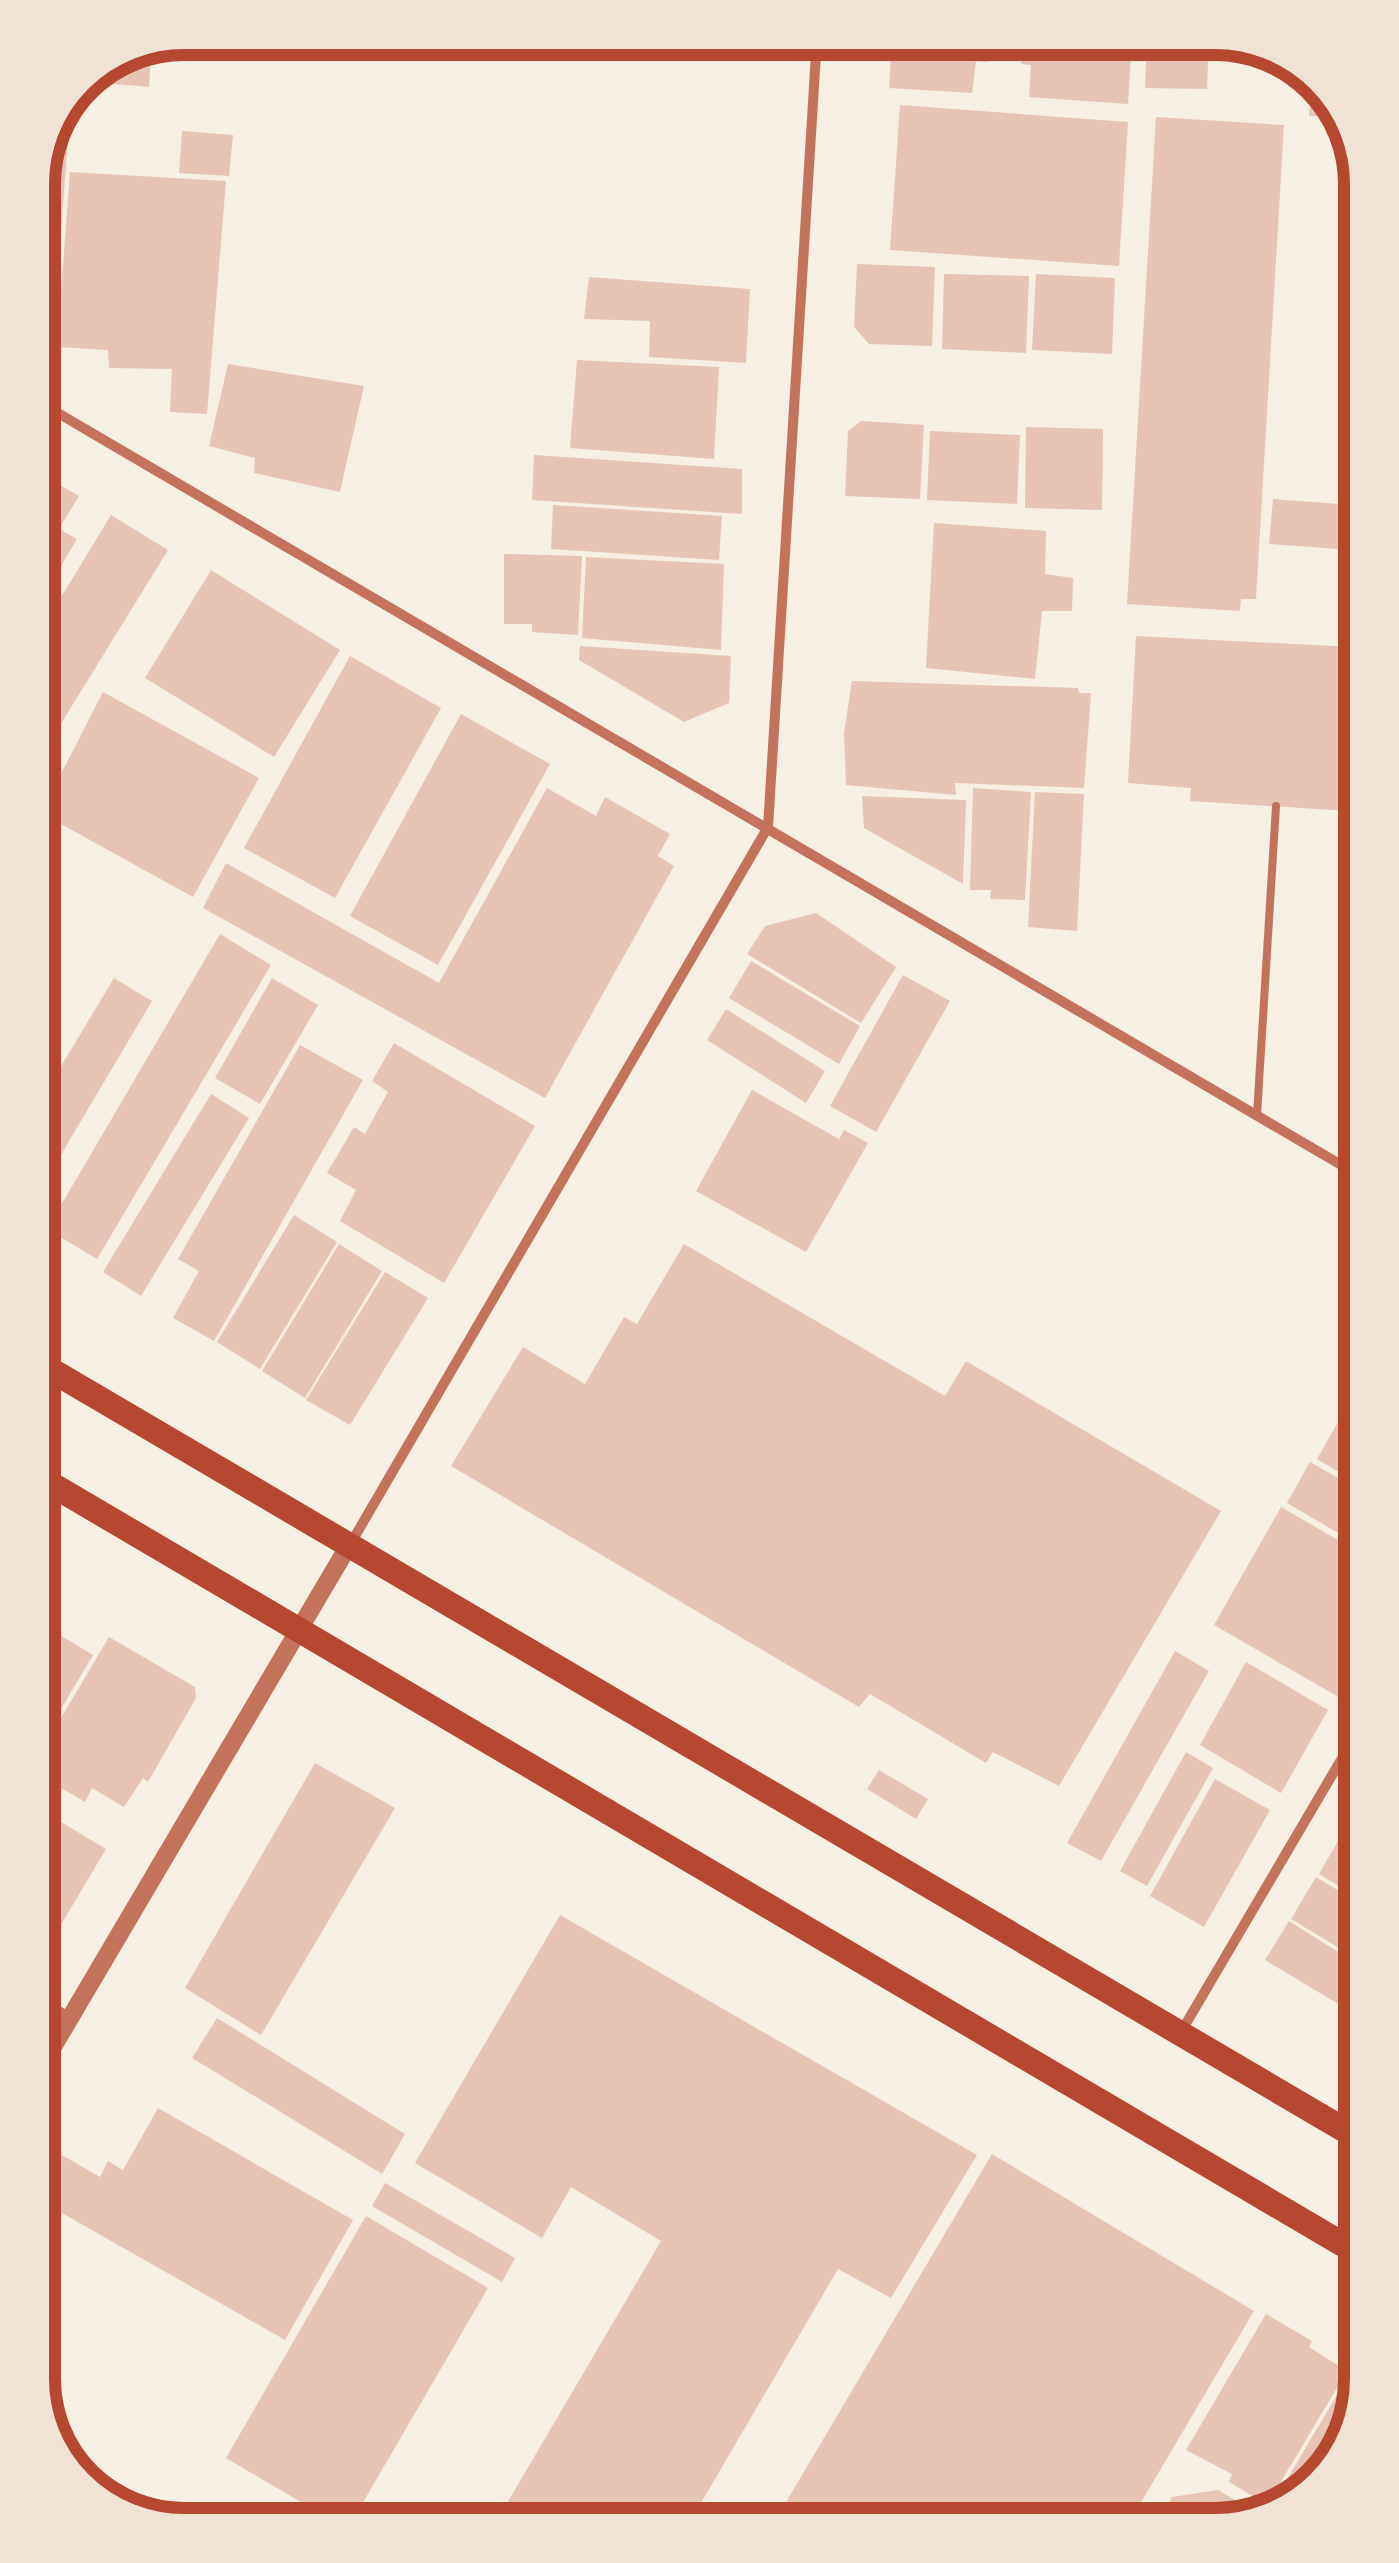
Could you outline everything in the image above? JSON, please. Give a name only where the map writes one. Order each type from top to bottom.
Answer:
[{"type":"main road","points":[[55,1372],[1344,2129]]},
{"type":"main road","points":[[55,1486],[1344,2246]]},
{"type":"street","points":[[55,2043],[768,828],[817,55]]},
{"type":"street","points":[[55,411],[1344,1166]]},
{"type":"street","points":[[1180,2032],[1344,1755]]},
{"type":"street","points":[[55,2009],[70,2018]]},
{"type":"street","points":[[104,2480],[135,2498]]},
{"type":"lane","points":[[1257,1115],[1276,806]]},
{"type":"building","points":[[891,55],[988,55],[988,62],[976,61],[972,93],[889,88]]},
{"type":"building","points":[[1022,55],[1131,55],[1128,104],[1029,97],[1031,65],[1021,64]]},
{"type":"building","points":[[1146,55],[1208,55],[1207,89],[1145,88]]},
{"type":"building","points":[[1235,56],[1264,65],[1235,63]]},
{"type":"building","points":[[151,60],[149,87],[105,83]]},
{"type":"building","points":[[1311,98],[1325,116],[1309,116]]},
{"type":"building","points":[[900,105],[1128,122],[1119,266],[890,250]]},
{"type":"building","points":[[1156,117],[1284,125],[1256,599],[1241,599],[1240,611],[1127,604]]},
{"type":"building","points":[[69,125],[55,308],[55,175]]},
{"type":"building","points":[[182,131],[233,135],[229,176],[179,173]]},
{"type":"building","points":[[70,172],[226,181],[207,414],[170,412],[172,369],[109,368],[108,350],[57,347]]},
{"type":"building","points":[[857,264],[935,267],[932,346],[869,344],[854,327]]},
{"type":"building","points":[[944,274],[1029,276],[1026,353],[942,349]]},
{"type":"building","points":[[1036,274],[1115,278],[1112,354],[1032,350]]},
{"type":"building","points":[[589,277],[750,289],[746,363],[649,357],[650,321],[584,319]]},
{"type":"building","points":[[577,360],[719,367],[714,459],[570,448]]},
{"type":"building","points":[[228,364],[364,386],[340,492],[254,473],[255,458],[209,446]]},
{"type":"building","points":[[861,421],[924,425],[920,499],[845,496],[848,431]]},
{"type":"building","points":[[1026,427],[1103,429],[1102,510],[1025,508]]},
{"type":"building","points":[[930,431],[1020,435],[1017,504],[927,500]]},
{"type":"building","points":[[534,455],[742,469],[742,514],[532,500]]},
{"type":"building","points":[[55,482],[79,496],[59,529],[77,539],[55,576]]},
{"type":"building","points":[[1273,499],[1344,504],[1344,549],[1269,544]]},
{"type":"building","points":[[553,505],[722,516],[719,560],[551,549]]},
{"type":"building","points":[[111,515],[168,550],[55,733],[55,607]]},
{"type":"building","points":[[934,523],[1046,531],[1045,574],[1073,578],[1072,611],[1042,611],[1035,679],[926,668]]},
{"type":"building","points":[[504,554],[582,556],[578,635],[532,632],[532,624],[504,624]]},
{"type":"building","points":[[586,557],[724,564],[721,650],[582,638]]},
{"type":"building","points":[[211,570],[340,650],[274,757],[145,678]]},
{"type":"building","points":[[1136,636],[1344,647],[1344,811],[1190,801],[1191,788],[1128,783]]},
{"type":"building","points":[[580,646],[731,656],[729,703],[684,722],[579,660]]},
{"type":"building","points":[[350,656],[441,708],[335,898],[244,848]]},
{"type":"building","points":[[852,681],[1078,688],[1079,693],[1091,693],[1084,788],[955,783],[956,795],[846,785],[844,733]]},
{"type":"building","points":[[103,692],[259,778],[193,897],[55,821],[55,786]]},
{"type":"building","points":[[461,714],[550,764],[438,965],[350,916]]},
{"type":"building","points":[[547,788],[596,816],[605,797],[670,834],[658,856],[674,866],[545,1098],[203,908],[226,863],[439,983]]},
{"type":"building","points":[[973,788],[1031,792],[1025,900],[990,899],[991,890],[970,890]]},
{"type":"building","points":[[1035,792],[1084,794],[1077,931],[1028,927]]},
{"type":"building","points":[[862,796],[966,800],[963,884],[864,828]]},
{"type":"building","points":[[816,913],[896,967],[861,1023],[747,954],[765,926]]},
{"type":"building","points":[[220,934],[271,965],[97,1259],[55,1234],[55,1215]]},
{"type":"building","points":[[751,961],[860,1026],[839,1064],[729,998]]},
{"type":"building","points":[[903,975],[950,1001],[876,1132],[830,1106]]},
{"type":"building","points":[[114,978],[152,1001],[55,1165],[55,1076]]},
{"type":"building","points":[[272,978],[318,1005],[260,1104],[215,1078]]},
{"type":"building","points":[[726,1009],[825,1071],[806,1103],[707,1040]]},
{"type":"building","points":[[394,1043],[535,1126],[444,1283],[340,1221],[356,1190],[327,1173],[354,1127],[365,1134],[388,1092],[372,1081]]},
{"type":"building","points":[[300,1045],[363,1080],[214,1341],[173,1318],[199,1271],[178,1259]]},
{"type":"building","points":[[752,1090],[839,1139],[844,1130],[868,1143],[806,1252],[696,1191]]},
{"type":"building","points":[[211,1094],[249,1118],[141,1296],[103,1272]]},
{"type":"building","points":[[294,1215],[337,1242],[260,1369],[217,1342]]},
{"type":"building","points":[[339,1244],[382,1271],[305,1398],[262,1371]]},
{"type":"building","points":[[684,1244],[945,1396],[966,1361],[1221,1511],[1059,1786],[993,1752],[986,1763],[870,1694],[859,1707],[451,1466],[523,1347],[585,1384],[624,1317],[637,1324]]},
{"type":"building","points":[[385,1272],[428,1298],[350,1425],[306,1400]]},
{"type":"building","points":[[1344,1412],[1344,1475],[1317,1459]]},
{"type":"building","points":[[1310,1462],[1344,1482],[1344,1536],[1287,1503]]},
{"type":"building","points":[[1281,1507],[1344,1543],[1342,1699],[1214,1625]]},
{"type":"building","points":[[55,1632],[93,1655],[55,1719]]},
{"type":"building","points":[[109,1637],[195,1687],[196,1698],[148,1782],[143,1778],[124,1807],[92,1788],[85,1802],[55,1784],[55,1728]]},
{"type":"building","points":[[1175,1651],[1209,1671],[1101,1861],[1067,1843]]},
{"type":"building","points":[[1246,1662],[1328,1710],[1281,1793],[1200,1745]]},
{"type":"building","points":[[1186,1752],[1213,1768],[1147,1886],[1120,1871]]},
{"type":"building","points":[[315,1763],[395,1808],[261,2035],[185,1988]]},
{"type":"building","points":[[879,1770],[928,1799],[916,1819],[867,1789]]},
{"type":"building","points":[[1215,1779],[1270,1810],[1204,1927],[1150,1896]]},
{"type":"building","points":[[55,1818],[106,1849],[55,1935]]},
{"type":"building","points":[[1341,1836],[1344,1838],[1344,1889],[1319,1874]]},
{"type":"building","points":[[1316,1877],[1344,1894],[1344,1951],[1291,1919]]},
{"type":"building","points":[[560,1915],[977,2155],[891,2298],[838,2269],[698,2508],[504,2508],[661,2241],[571,2187],[542,2238],[415,2163]]},
{"type":"building","points":[[1289,1921],[1344,1956],[1344,1998],[1340,2005],[1265,1960]]},
{"type":"building","points":[[217,2018],[405,2134],[382,2174],[192,2058]]},
{"type":"building","points":[[158,2108],[353,2220],[285,2340],[55,2209],[55,2168],[62,2155],[100,2177],[108,2161],[123,2170]]},
{"type":"building","points":[[992,2154],[1254,2311],[1138,2508],[783,2508]]},
{"type":"building","points":[[385,2183],[515,2258],[502,2282],[372,2206]]},
{"type":"building","points":[[366,2216],[488,2288],[360,2508],[311,2508],[226,2458]]},
{"type":"building","points":[[1266,2314],[1312,2341],[1309,2347],[1344,2369],[1344,2376],[1274,2494],[1258,2500],[1229,2482],[1232,2474],[1186,2450]]},
{"type":"building","points":[[1344,2384],[1340,2412],[1331,2436],[1312,2464],[1280,2491]]},
{"type":"building","points":[[1218,2490],[1243,2505],[1166,2508],[1172,2497]]}]
